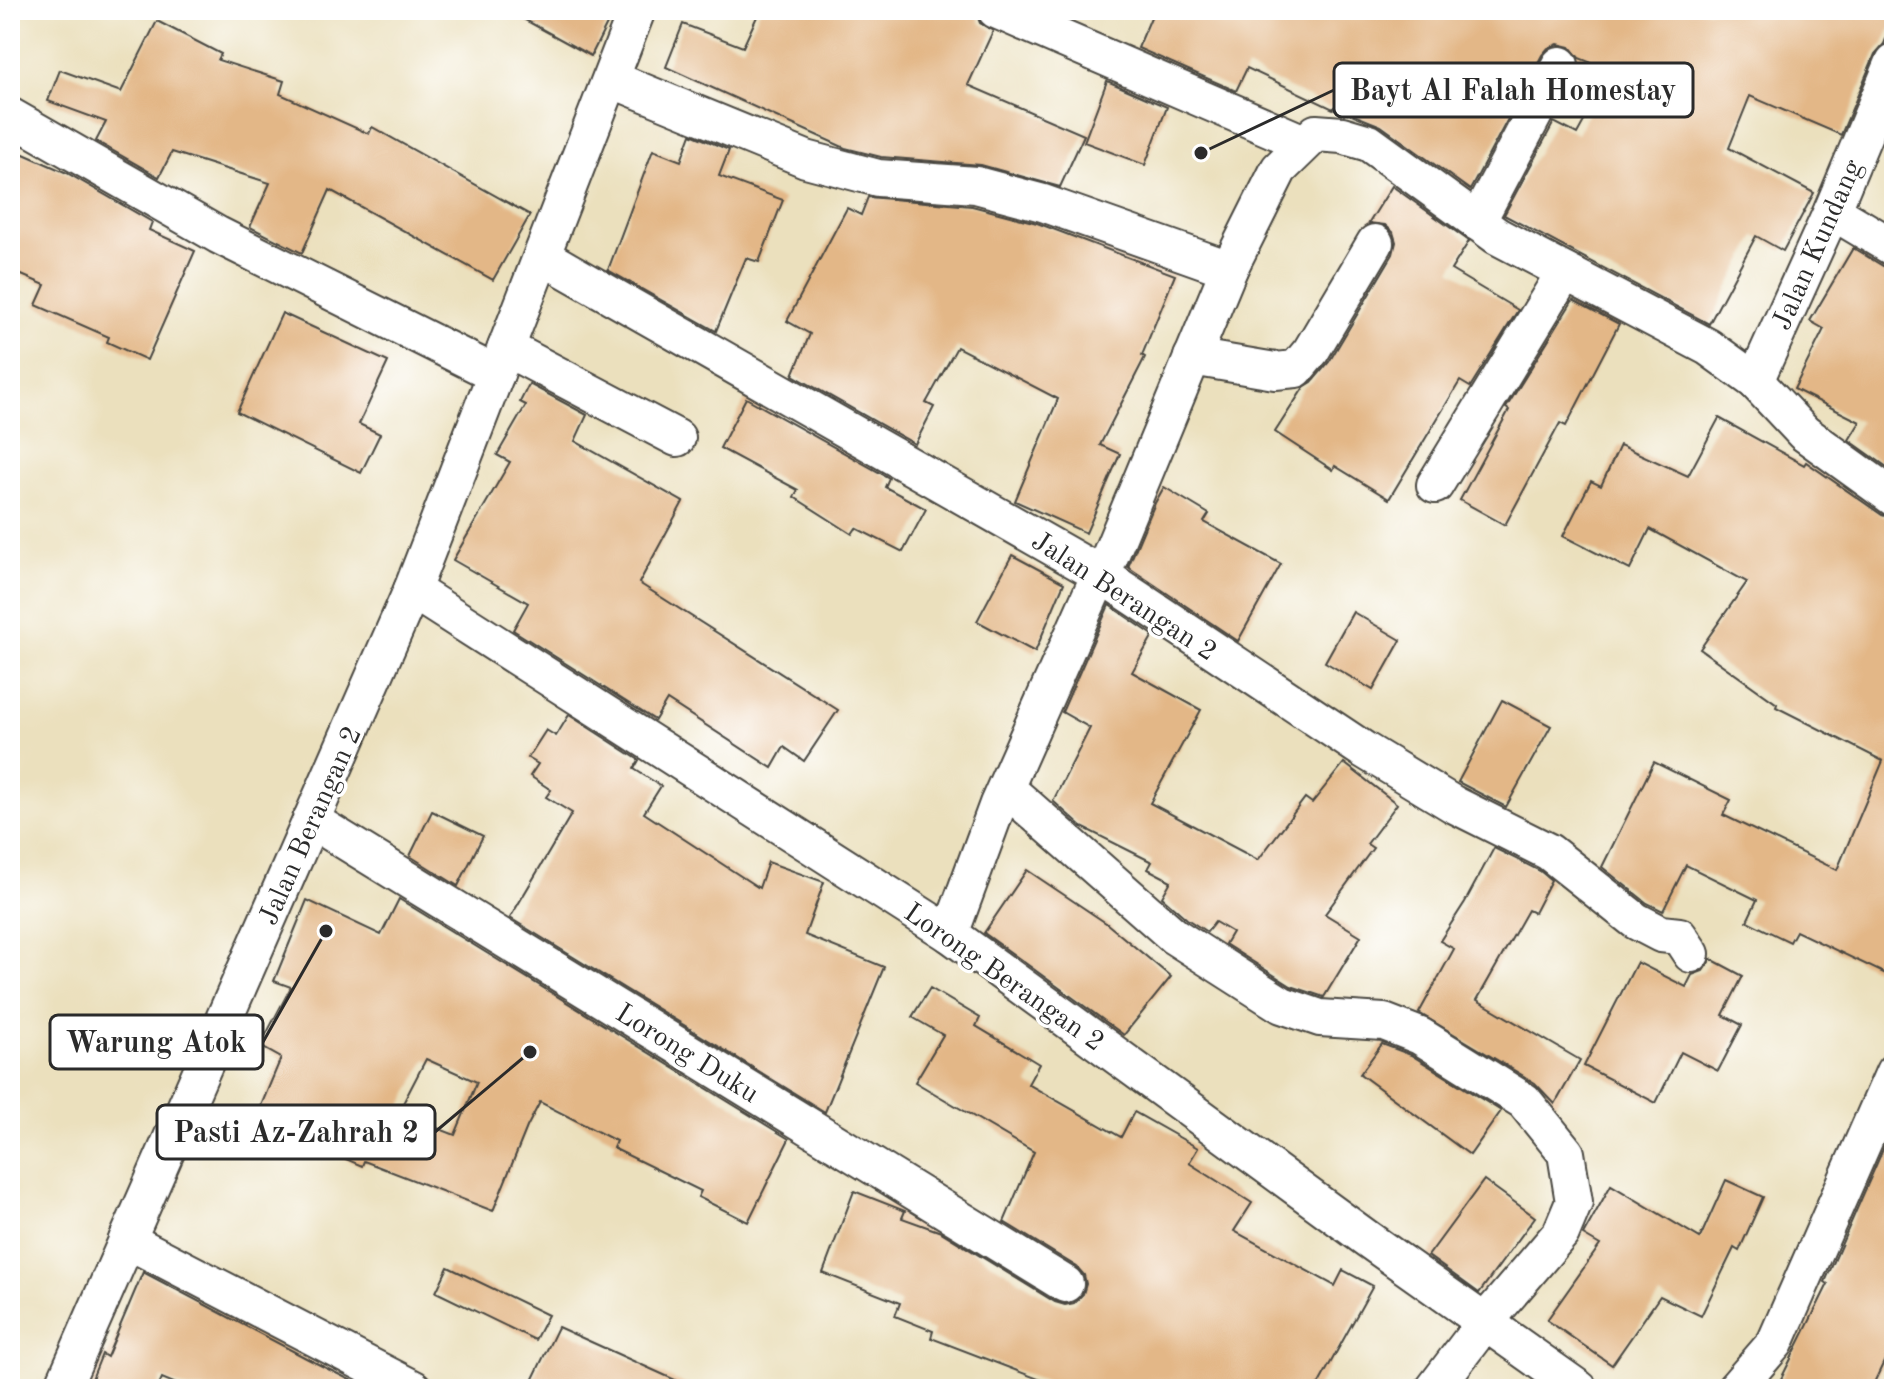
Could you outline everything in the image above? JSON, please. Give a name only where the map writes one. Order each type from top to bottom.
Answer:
[{"type":"street","name":"Jalan Berangan 2","points":[[62,1389],[412,590],[637,10]]},
{"type":"street","points":[[996,10],[1304,143]]},
{"type":"street","name":"Jalan Kundang","points":[[1755,381],[1832,211],[1894,62]]},
{"type":"street","points":[[1477,222],[1560,65]]},
{"type":"street","points":[[611,79],[806,159],[878,178],[976,185],[1043,203],[1229,269]]},
{"type":"street","points":[[10,116],[218,235],[677,438]]},
{"type":"street","points":[[950,934],[1006,788],[1108,561],[1229,269],[1279,169],[1316,133],[1342,135],[1369,143],[1497,236],[1708,347],[1755,381],[1804,433],[1894,498]]},
{"type":"street","points":[[1832,211],[1894,248]]},
{"type":"street","points":[[1192,357],[1275,371],[1296,369],[1311,351],[1375,243]]},
{"type":"street","name":"Jalan Berangan 2","points":[[542,256],[1100,574],[1364,750],[1453,804],[1549,852],[1636,921],[1661,934],[1679,936],[1691,954]]},
{"type":"street","points":[[1435,485],[1565,272]]},
{"type":"street","name":"Lorong Berangan 2","points":[[412,590],[950,934],[1579,1389]]},
{"type":"street","points":[[1006,788],[1174,936],[1282,1005],[1320,1018],[1384,1022],[1420,1036],[1524,1101],[1566,1153],[1574,1202],[1561,1233],[1485,1322],[1434,1389]]},
{"type":"street","name":"Lorong Duku","points":[[311,820],[1065,1284]]},
{"type":"street","points":[[1735,1389],[1775,1343],[1894,1072]]},
{"type":"street","points":[[127,1240],[414,1389]]},
{"type":"building","points":[[507,10],[614,10],[591,56]]},
{"type":"building","points":[[760,10],[975,10],[980,23],[993,31],[968,85],[1084,135],[1060,187],[981,165],[881,157],[845,148],[666,67],[683,24],[743,47]]},
{"type":"building","points":[[1154,10],[1894,10],[1894,20],[1884,44],[1875,54],[1841,135],[1750,96],[1729,148],[1814,193],[1783,251],[1756,236],[1709,324],[1504,215],[1554,122],[1577,134],[1610,74],[1606,72],[1607,69],[1579,58],[1570,47],[1558,44],[1542,55],[1470,190],[1381,126],[1333,109],[1247,68],[1236,91],[1138,48]]},
{"type":"building","points":[[157,21],[221,54],[218,60],[284,81],[280,94],[369,134],[372,127],[530,215],[493,280],[330,190],[302,253],[250,227],[270,183],[172,152],[159,177],[96,141],[106,122],[48,101],[60,70],[121,92]]},
{"type":"building","points":[[1107,81],[1167,107],[1145,165],[1084,142]]},
{"type":"building","points":[[691,134],[729,150],[719,176],[783,200],[759,262],[746,258],[716,331],[608,270],[653,150],[681,161]]},
{"type":"building","points":[[10,148],[67,173],[152,222],[149,230],[195,251],[147,360],[107,342],[109,337],[36,305],[45,285],[10,270]]},
{"type":"building","points":[[1392,186],[1469,241],[1451,270],[1518,310],[1470,387],[1460,381],[1389,499],[1335,466],[1333,470],[1275,432],[1304,387],[1329,362],[1393,254],[1396,242],[1393,232],[1385,225],[1369,223]]},
{"type":"building","points":[[868,197],[972,206],[1037,223],[1175,275],[1142,355],[1145,357],[1100,445],[1120,454],[1086,533],[1015,501],[1058,399],[957,347],[926,403],[934,407],[915,444],[793,375],[810,334],[787,321],[847,208],[861,215]]},
{"type":"building","points":[[1853,248],[1894,269],[1894,472],[1849,440],[1860,422],[1794,389],[1824,329],[1810,321]]},
{"type":"building","points":[[1573,300],[1619,324],[1566,426],[1560,423],[1505,525],[1460,500],[1509,410],[1506,408]]},
{"type":"building","points":[[282,313],[388,362],[359,424],[380,434],[361,473],[237,412]]},
{"type":"building","points":[[529,384],[587,415],[575,441],[683,502],[639,583],[838,710],[804,761],[784,747],[772,768],[667,700],[655,720],[513,630],[528,603],[453,560],[510,462],[497,455],[526,405],[520,402]]},
{"type":"building","points":[[746,398],[889,478],[885,487],[926,509],[903,552],[856,528],[852,534],[794,497],[798,490],[720,448]]},
{"type":"building","points":[[1719,418],[1804,465],[1806,462],[1882,515],[1894,519],[1894,978],[1796,931],[1790,942],[1747,921],[1757,900],[1686,865],[1663,911],[1647,903],[1602,867],[1654,762],[1731,800],[1723,815],[1837,870],[1883,761],[1776,707],[1777,704],[1700,649],[1747,582],[1650,529],[1630,570],[1563,536],[1591,481],[1601,486],[1620,445],[1688,476]]},
{"type":"building","points":[[1164,487],[1209,514],[1204,522],[1281,564],[1238,641],[1128,567]]},
{"type":"building","points":[[1012,555],[1064,583],[1035,652],[977,621]]},
{"type":"building","points":[[1109,605],[1153,635],[1132,672],[1201,710],[1150,803],[1258,860],[1305,798],[1312,803],[1344,763],[1397,804],[1367,844],[1373,848],[1325,914],[1361,936],[1324,997],[1291,986],[1225,944],[1232,932],[1215,922],[1207,932],[1187,919],[1162,897],[1171,881],[1148,869],[1152,862],[1082,827],[1053,801],[1090,728],[1062,712]]},
{"type":"building","points":[[1353,612],[1401,640],[1373,690],[1325,662]]},
{"type":"building","points":[[1502,700],[1551,726],[1506,807],[1458,782]]},
{"type":"building","points":[[569,715],[639,760],[634,769],[661,786],[644,813],[759,888],[768,862],[824,882],[805,935],[884,967],[825,1112],[510,918],[572,813],[546,797],[551,790],[530,776],[538,764],[528,758],[546,730],[556,736]]},
{"type":"building","points":[[432,811],[483,836],[458,886],[410,856]]},
{"type":"building","points":[[1494,848],[1540,871],[1551,880],[1534,913],[1528,910],[1477,1000],[1580,1060],[1555,1104],[1535,1083],[1419,1013],[1454,949],[1440,941]]},
{"type":"building","points":[[1027,870],[1106,923],[1171,977],[1124,1035],[984,933]]},
{"type":"building","points":[[399,899],[789,1139],[748,1222],[698,1197],[701,1191],[613,1148],[616,1141],[540,1102],[493,1211],[364,1161],[362,1166],[255,1120],[281,1058],[260,1046],[291,987],[274,981],[307,900],[381,935]],"holes":[[[426,1059],[477,1082],[455,1135],[398,1113]]]},
{"type":"building","points":[[1711,959],[1743,976],[1723,1015],[1742,1025],[1718,1071],[1681,1052],[1656,1103],[1584,1066],[1637,962],[1686,987],[1692,975],[1703,971]]},
{"type":"building","points":[[930,988],[980,1018],[976,1026],[1039,1064],[1028,1084],[1121,1137],[1134,1112],[1198,1148],[1189,1163],[1252,1203],[1234,1231],[1335,1286],[1343,1270],[1373,1286],[1316,1389],[1046,1389],[1049,1383],[931,1338],[933,1331],[895,1316],[900,1303],[823,1273],[854,1191],[905,1211],[902,1218],[941,1232],[1055,1302],[1065,1305],[1074,1303],[1083,1294],[1086,1284],[1084,1275],[1077,1267],[1004,1222],[1034,1152],[915,1082],[943,1035],[912,1017]]},
{"type":"building","points":[[1382,1044],[1411,1055],[1501,1111],[1470,1155],[1360,1074]]},
{"type":"building","points":[[1894,1124],[1894,1341],[1871,1389],[1776,1389],[1828,1284],[1825,1282]]},
{"type":"building","points":[[1484,1180],[1535,1217],[1479,1293],[1428,1256]]},
{"type":"building","points":[[1726,1180],[1763,1197],[1739,1251],[1734,1248],[1701,1316],[1660,1296],[1612,1365],[1547,1320],[1600,1245],[1583,1235],[1611,1185],[1700,1238]]},
{"type":"building","points":[[448,1267],[548,1315],[535,1340],[436,1292]]},
{"type":"building","points":[[143,1272],[368,1389],[188,1389],[162,1378],[157,1389],[88,1389],[102,1354],[107,1357]]},
{"type":"building","points":[[558,1327],[695,1389],[528,1389]]},
{"type":"place","name":"Bayt Al Falah Homestay","points":[[1201,153]]},
{"type":"place","name":"Warung Atok","points":[[326,931]]},
{"type":"place","name":"Pasti Az-Zahrah 2","points":[[530,1052]]}]
